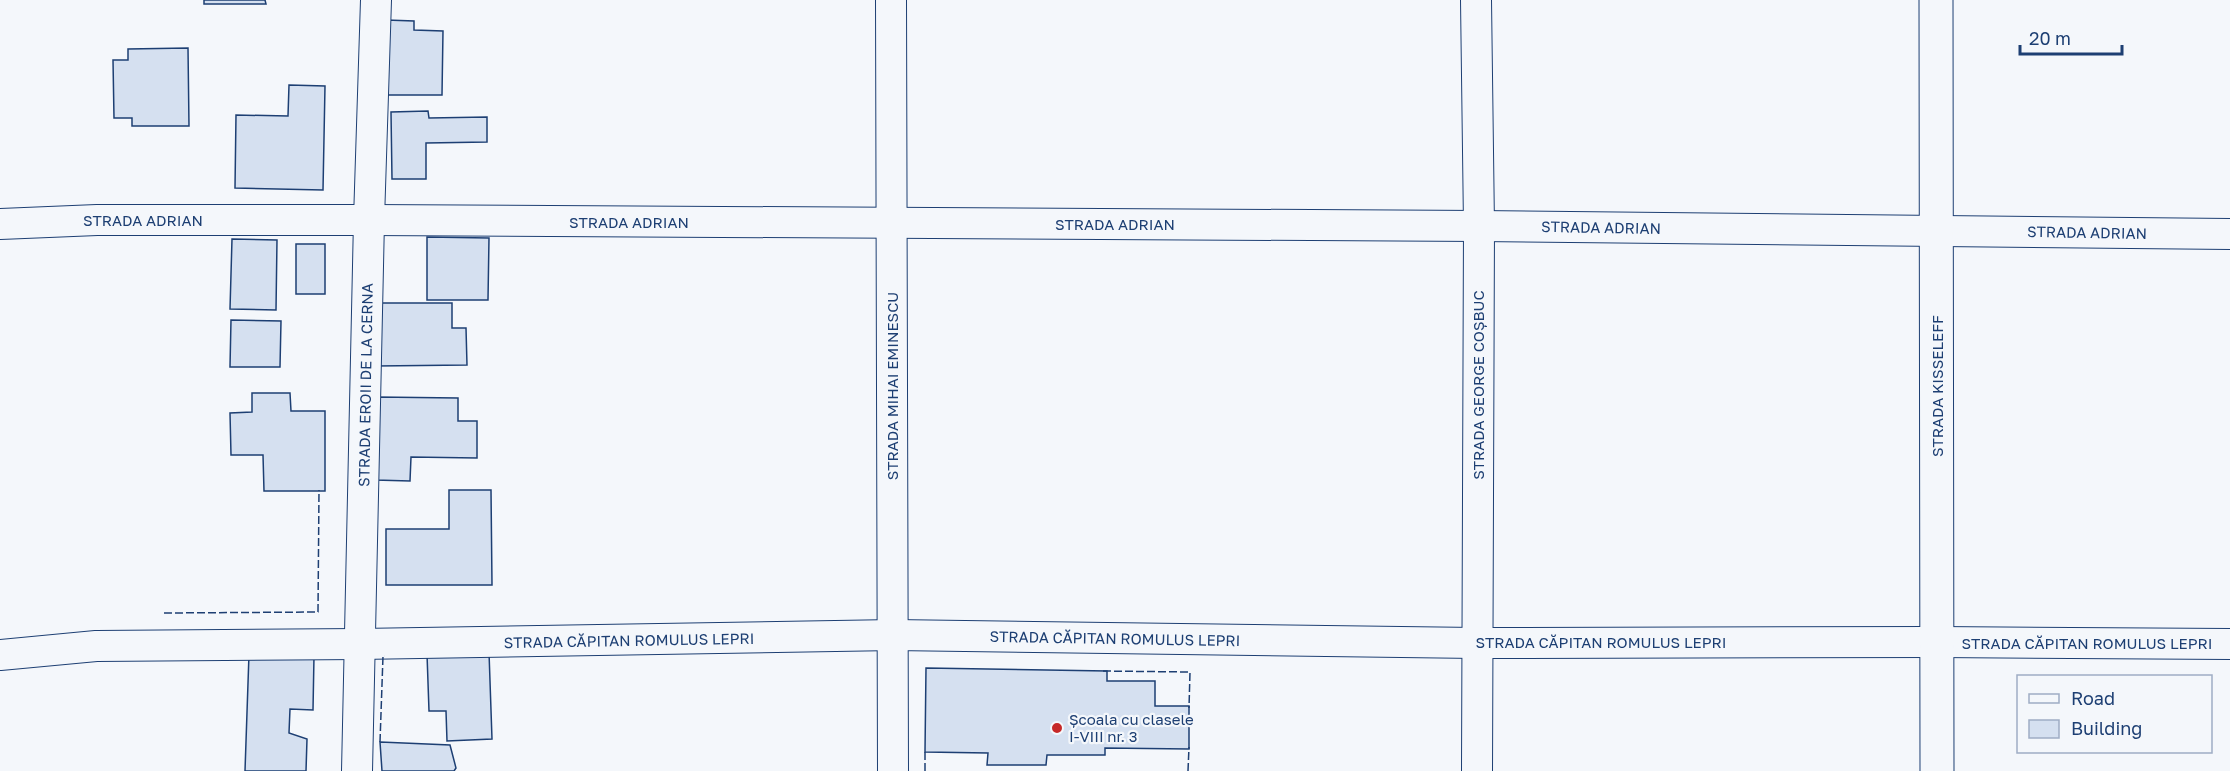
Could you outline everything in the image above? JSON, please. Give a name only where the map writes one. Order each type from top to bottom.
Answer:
[{"type":"street","name":"STRADA EROII DE LA CERNA","points":[[357,771],[376,0]]},
{"type":"street","name":"STRADA MIHAI EMINESCU","points":[[891,0],[893,771]]},
{"type":"street","name":"STRADA GEORGE COȘBUC","points":[[1476,0],[1479,226],[1477,771]]},
{"type":"street","name":"STRADA KISSELEFF","points":[[1936,0],[1937,771]]},
{"type":"street","name":"STRADA ADRIAN","points":[[0,224],[97,220],[369,220],[1479,226],[2230,234]]},
{"type":"street","name":"STRADA CĂPITAN ROMULUS LEPRI","points":[[0,655],[96,646],[894,635],[1476,642],[2230,644]]},
{"type":"building","points":[[204,0],[265,0],[266,4],[204,4]]},
{"type":"building","points":[[386,20],[414,21],[414,30],[443,31],[442,95],[385,95]]},
{"type":"building","points":[[188,48],[189,126],[132,126],[132,118],[114,118],[113,60],[128,60],[128,49]]},
{"type":"building","points":[[289,85],[325,86],[323,190],[235,188],[236,115],[288,116]]},
{"type":"building","points":[[428,111],[429,118],[487,117],[487,142],[426,143],[426,179],[392,179],[391,112]]},
{"type":"building","points":[[427,237],[489,238],[488,300],[427,300]]},
{"type":"building","points":[[232,239],[277,240],[276,310],[230,309]]},
{"type":"building","points":[[296,244],[325,244],[325,294],[296,294]]},
{"type":"building","points":[[376,303],[452,303],[452,328],[466,328],[467,365],[376,366]]},
{"type":"building","points":[[231,320],[281,321],[280,367],[230,367]]},
{"type":"building","points":[[252,393],[290,393],[291,411],[325,411],[325,491],[264,491],[263,455],[231,455],[230,413],[252,412]]},
{"type":"building","points":[[376,397],[458,398],[458,421],[477,421],[477,458],[411,457],[410,481],[375,480]]},
{"type":"building","points":[[449,490],[491,490],[492,585],[386,585],[386,529],[449,529]]},
{"type":"building","points":[[489,652],[492,739],[447,741],[446,711],[429,711],[427,654]]},
{"type":"building","points":[[249,654],[314,656],[313,710],[290,709],[289,733],[307,739],[306,771],[245,771]]},
{"type":"building","name":"Școala cu clasele I-VIII nr. 3","points":[[926,668],[1107,671],[1107,681],[1155,681],[1155,706],[1189,706],[1189,749],[1105,748],[1105,755],[1047,755],[1046,765],[987,765],[988,753],[925,752]]},
{"type":"building","points":[[380,742],[450,745],[456,768],[454,771],[382,771]]},
{"type":"fence","points":[[164,613],[318,612],[319,490]]},
{"type":"fence","points":[[380,742],[383,656],[385,656]]},
{"type":"fence","points":[[1103,671],[1190,672],[1189,708]]},
{"type":"fence","points":[[1188,771],[1189,747]]},
{"type":"fence","points":[[925,749],[925,771]]},
{"type":"place","name":"Școala cu clasele I-VIII nr. 3","points":[[1057,728]]}]
